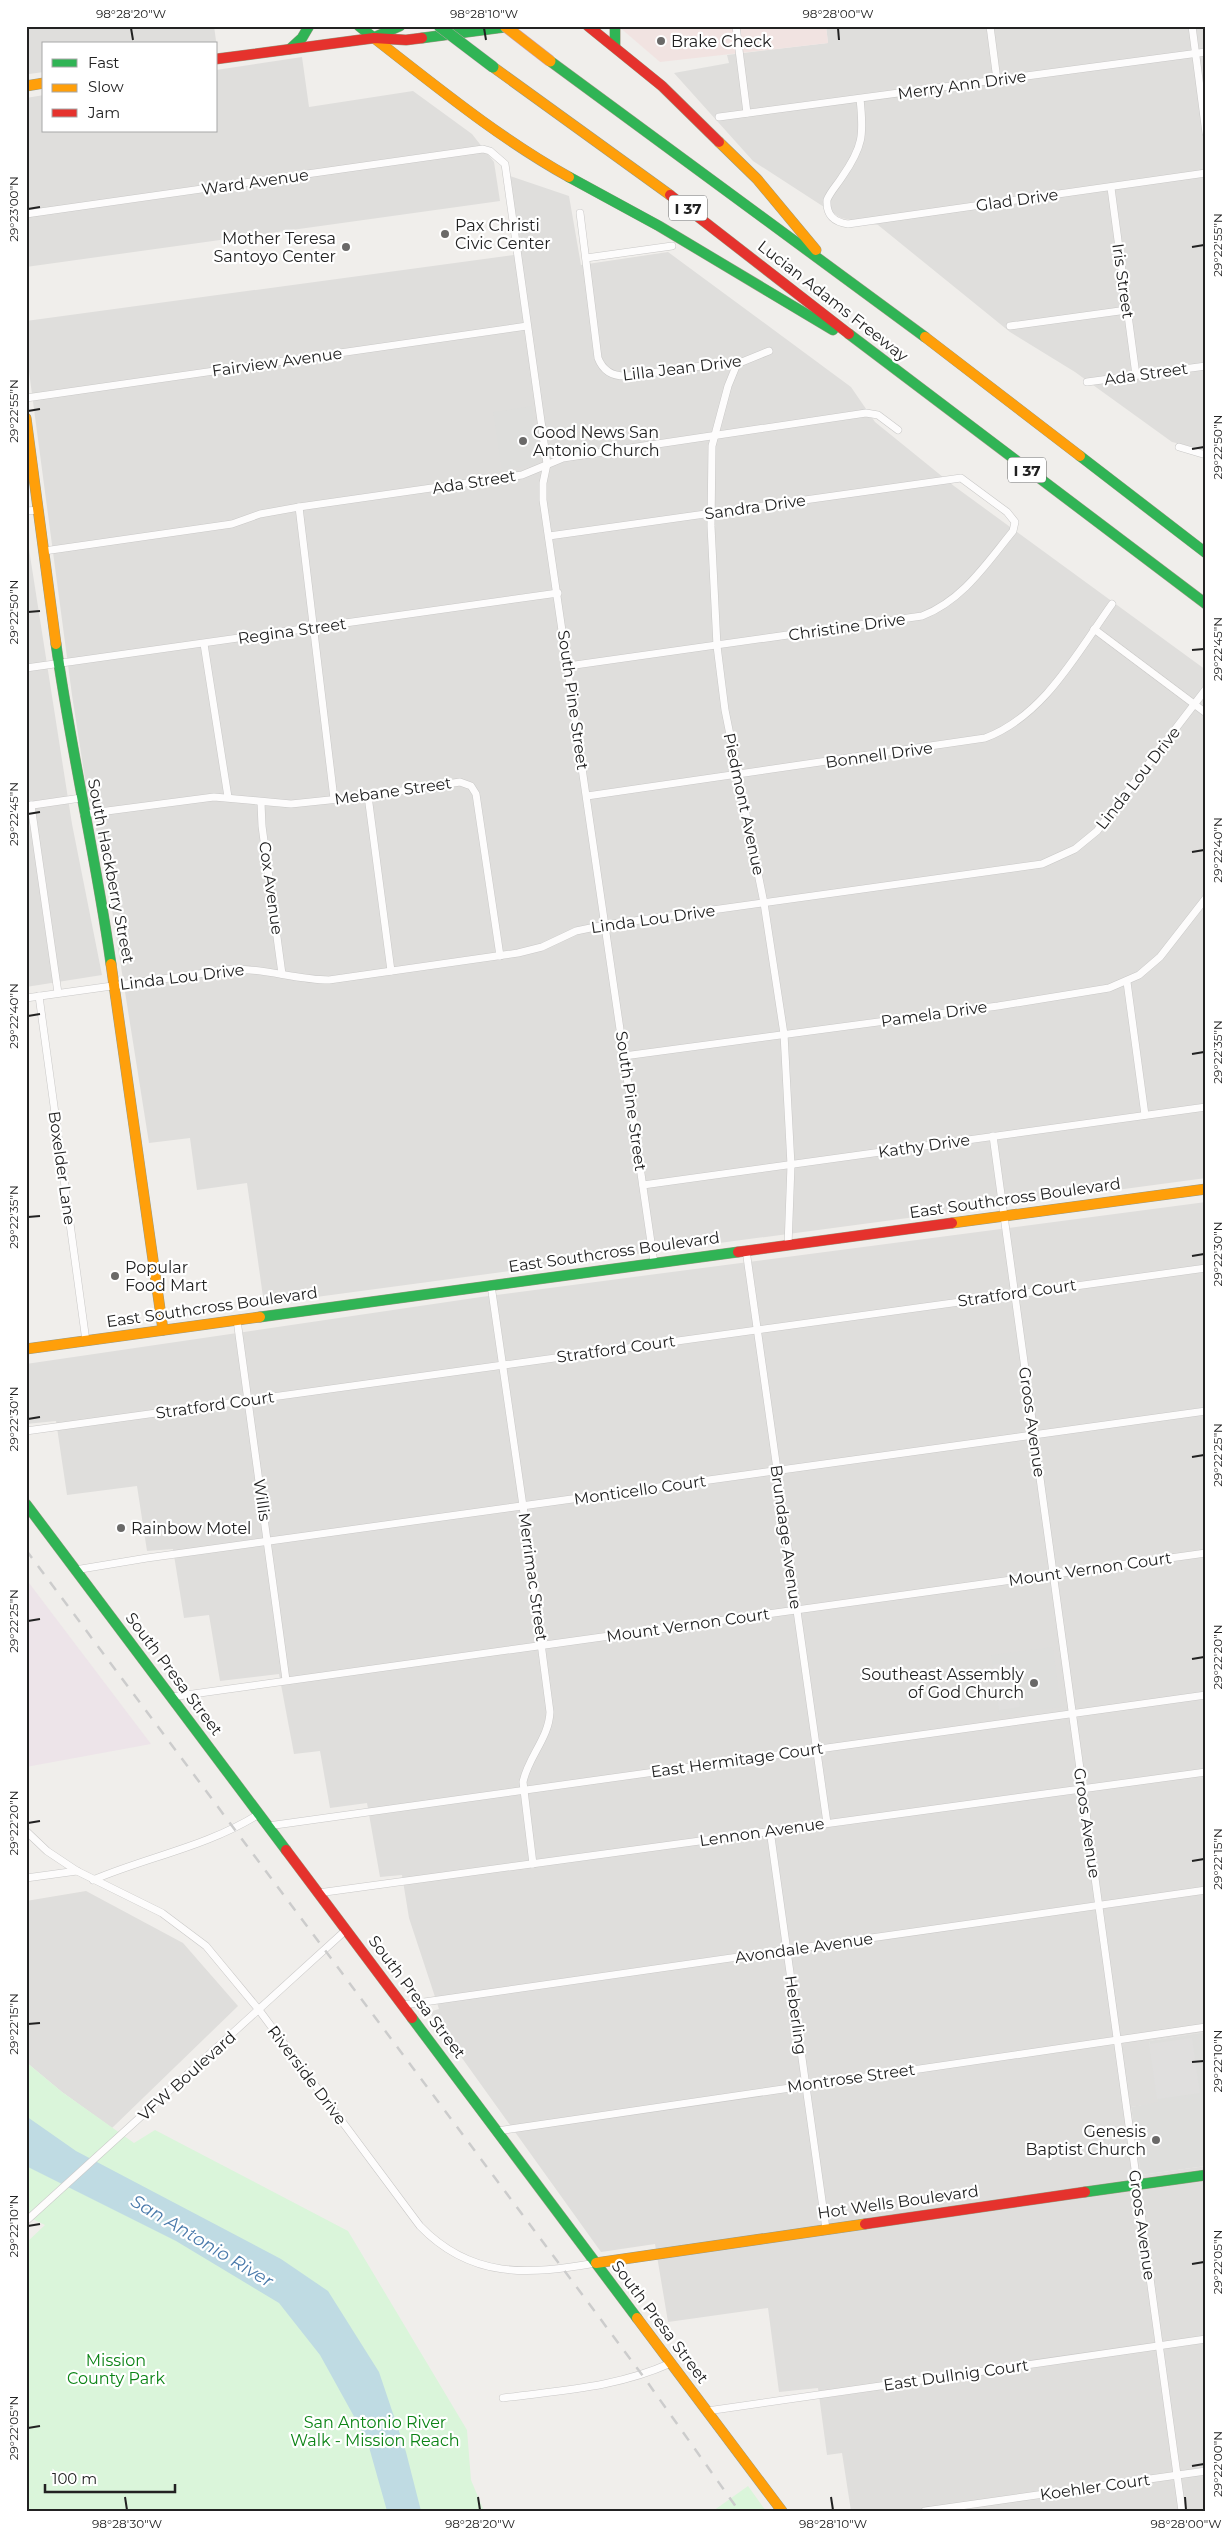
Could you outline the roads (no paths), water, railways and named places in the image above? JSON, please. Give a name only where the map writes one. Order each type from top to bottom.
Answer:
[{"type":"main road","points":[[290,49],[302,38],[309,26]]},
{"type":"main road","points":[[358,26],[452,99],[539,160],[658,226],[878,358]]},
{"type":"main road","points":[[374,38],[400,26]]},
{"type":"main road","name":"Lucian Adams Freeway","points":[[439,26],[688,208],[878,358],[1206,604]]},
{"type":"main road","name":"Lucian Adams Freeway","points":[[505,26],[950,355],[1206,553]]},
{"type":"main road","points":[[218,59],[374,38],[406,40],[515,26]]},
{"type":"main road","points":[[588,26],[662,86],[760,182],[827,264]]},
{"type":"main road","points":[[614,26],[615,47]]},
{"type":"main road","points":[[26,86],[42,84]]},
{"type":"main road","name":"South Hackberry Street","points":[[26,418],[59,664],[81,798],[103,906],[163,1330]]},
{"type":"main road","points":[[1176,582],[1206,611]]},
{"type":"main road","name":"East Southcross Boulevard","points":[[26,1349],[1206,1189]]},
{"type":"main road","name":"South Presa Street","points":[[26,1504],[782,2511]]},
{"type":"main road","name":"Hot Wells Boulevard","points":[[596,2263],[1206,2175]]},
{"type":"street","points":[[736,26],[747,113]]},
{"type":"street","points":[[990,26],[997,80]]},
{"type":"street","points":[[1192,26],[1206,133]]},
{"type":"street","name":"Merry Ann Drive","points":[[719,117],[1206,52]]},
{"type":"street","name":"Glad Drive","points":[[860,98],[863,126],[861,144],[854,160],[828,196],[826,204],[830,216],[839,222],[848,224],[1206,173]]},
{"type":"street","name":"Ward Avenue","points":[[26,214],[483,149]]},
{"type":"street","name":"South Pine Street","points":[[483,149],[490,150],[505,164],[547,464],[543,483],[543,500],[654,1263]]},
{"type":"street","name":"Iris Street","points":[[1110,188],[1136,375]]},
{"type":"street","name":"Lilla Jean Drive","points":[[580,213],[598,358],[604,369],[622,377],[709,365],[737,364],[769,351]]},
{"type":"street","points":[[586,258],[672,246]]},
{"type":"street","points":[[1010,326],[1127,310]]},
{"type":"street","name":"Fairview Avenue","points":[[26,398],[527,326]]},
{"type":"street","name":"Piedmont Avenue","points":[[737,364],[728,386],[714,436],[711,457],[711,514],[717,646],[725,710],[764,903],[784,1034],[791,1165],[788,1246]]},
{"type":"street","name":"Ada Street","points":[[1087,382],[1206,366]]},
{"type":"street","name":"Ada Street","points":[[44,551],[232,524],[260,514],[298,507],[522,475],[563,458],[866,413],[878,416],[898,430]]},
{"type":"street","points":[[1179,447],[1206,455]]},
{"type":"street","name":"Sandra Drive","points":[[549,536],[961,478]]},
{"type":"street","name":"Christine Drive","points":[[568,666],[914,618],[930,612],[956,597],[968,586],[1013,531],[1015,522],[1007,512],[961,478]]},
{"type":"street","points":[[298,507],[315,628],[334,799]]},
{"type":"street","points":[[26,511],[39,510]]},
{"type":"street","name":"Regina Street","points":[[26,668],[558,593]]},
{"type":"street","name":"Bonnell Drive","points":[[587,796],[966,742],[998,733],[1022,719],[1031,711],[1051,688],[1112,604]]},
{"type":"street","points":[[1094,629],[1206,713]]},
{"type":"street","points":[[84,814],[202,798],[228,797],[204,644]]},
{"type":"street","name":"Linda Lou Drive","points":[[26,998],[226,969],[249,969],[298,978],[329,980],[531,951],[576,931],[605,926],[1030,867],[1065,855],[1085,842],[1107,820],[1206,689]]},
{"type":"street","name":"Mebane Street","points":[[228,797],[291,804],[368,796],[460,782],[471,786],[476,794],[500,956]]},
{"type":"street","points":[[368,796],[391,971]]},
{"type":"street","points":[[58,993],[29,806],[81,798]]},
{"type":"street","name":"Cox Avenue","points":[[261,802],[262,826],[282,974]]},
{"type":"street","name":"Pamela Drive","points":[[624,1056],[1096,991],[1127,982],[1160,957],[1206,898]]},
{"type":"street","points":[[1127,982],[1145,1115]]},
{"type":"street","name":"Boxelder Lane","points":[[39,996],[86,1341]]},
{"type":"street","name":"Kathy Drive","points":[[643,1185],[1206,1107]]},
{"type":"street","name":"Groos Avenue","points":[[992,1136],[1182,2511]]},
{"type":"street","name":"Brundage Avenue","points":[[746,1250],[827,1824]]},
{"type":"street","name":"Stratford Court","points":[[26,1431],[757,1330],[1014,1292],[1206,1268]]},
{"type":"street","name":"Merrimac Street","points":[[491,1285],[542,1645],[549,1723],[525,1772],[524,1790],[533,1864]]},
{"type":"street","name":"Willis","points":[[237,1320],[286,1680]]},
{"type":"street","name":"Monticello Court","points":[[75,1570],[777,1470],[1206,1412]]},
{"type":"street","name":"Mount Vernon Court","points":[[171,1697],[1206,1553]]},
{"type":"street","name":"East Hermitage Court","points":[[268,1826],[1206,1695]]},
{"type":"street","name":"Lennon Avenue","points":[[318,1893],[1206,1772]]},
{"type":"street","points":[[93,1880],[122,1868],[221,1836],[259,1814]]},
{"type":"street","name":"Heberling","points":[[770,1830],[826,2229]]},
{"type":"street","name":"Riverside Drive","points":[[26,1831],[47,1851],[77,1871],[162,1914],[193,1934],[232,1976],[420,2226],[442,2247],[471,2263],[516,2271],[545,2271],[596,2263]]},
{"type":"street","points":[[26,1878],[77,1871]]},
{"type":"street","name":"Avondale Avenue","points":[[403,2005],[1206,1890]]},
{"type":"street","name":"VFW Boulevard","points":[[28,2219],[346,1930]]},
{"type":"street","name":"Montrose Street","points":[[497,2131],[1206,2027]]},
{"type":"street","name":"East Dullnig Court","points":[[707,2411],[1206,2339]]},
{"type":"street","points":[[503,2398],[616,2383],[643,2376],[671,2363]]},
{"type":"street","name":"Koehler Court","points":[[925,2511],[1206,2471]]},
{"type":"water","name":"San Antonio River","points":[[26,2116],[76,2151],[281,2259],[328,2291],[379,2372],[406,2452],[421,2511],[387,2511],[367,2440],[320,2355],[279,2303],[176,2241],[26,2166]]},
{"type":"railway","points":[[26,1550],[643,2376],[739,2511]]},
{"type":"place","name":"Brake Check","points":[[661,41]]},
{"type":"place","name":"Pax Christi Civic Center","points":[[445,234]]},
{"type":"place","name":"Mother Teresa Santoyo Center","points":[[346,247]]},
{"type":"place","name":"Good News San Antonio Church","points":[[523,441]]},
{"type":"place","name":"Popular Food Mart","points":[[115,1276]]},
{"type":"place","name":"Rainbow Motel","points":[[121,1528]]},
{"type":"place","name":"Southeast Assembly of God Church","points":[[1034,1683]]},
{"type":"place","name":"Genesis Baptist Church","points":[[1156,2140]]},
{"type":"park label","name":"Mission County Park","points":[[116,2369]]},
{"type":"park label","name":"San Antonio River Walk - Mission Reach","points":[[375,2431]]}]
